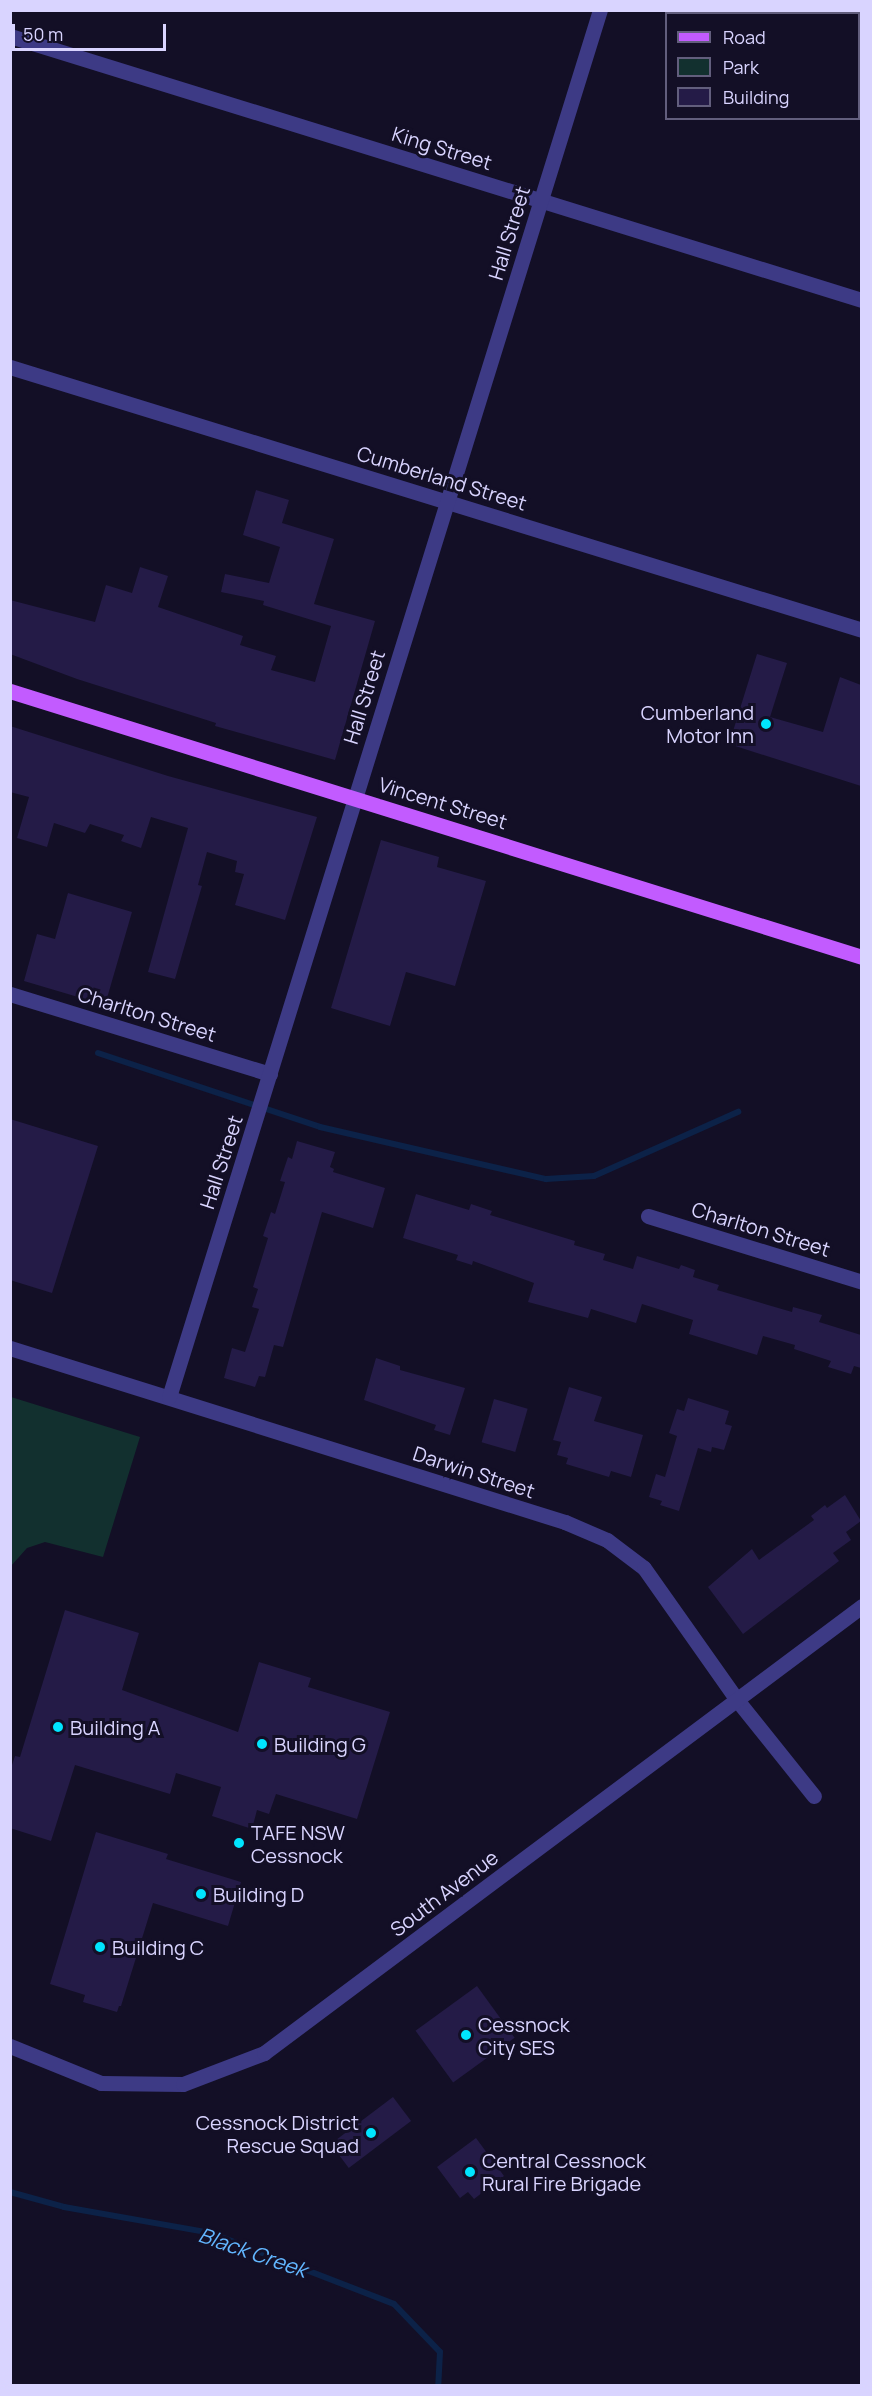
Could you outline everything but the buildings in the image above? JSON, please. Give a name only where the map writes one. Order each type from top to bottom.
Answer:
[{"type":"main road","name":"Vincent Street","points":[[10,691],[861,957]]},
{"type":"street","name":"Hall Street","points":[[169,1397],[600,10]]},
{"type":"street","name":"King Street","points":[[10,36],[861,300]]},
{"type":"street","name":"Cumberland Street","points":[[10,367],[861,630]]},
{"type":"street","name":"Charlton Street","points":[[10,994],[270,1074]]},
{"type":"street","name":"Charlton Street","points":[[648,1216],[861,1282]]},
{"type":"street","name":"Darwin Street","points":[[10,1348],[565,1522],[607,1540],[645,1569],[737,1700],[814,1796]]},
{"type":"street","name":"South Avenue","points":[[10,2046],[101,2083],[183,2084],[264,2053],[861,1606]]},
{"type":"green space","points":[[11,1397],[140,1437],[103,1557],[45,1542],[27,1548],[11,1566]]},
{"type":"waterway","points":[[98,1053],[320,1127],[546,1179],[594,1176],[738,1112]]},
{"type":"waterway","name":"Black Creek","points":[[10,2192],[64,2207],[211,2233],[394,2304],[440,2352],[438,2386]]},
{"type":"place","name":"Cumberland Motor Inn","points":[[766,724]]},
{"type":"place","name":"Building A","points":[[58,1727]]},
{"type":"place","name":"Building G","points":[[262,1744]]},
{"type":"place","name":"TAFE NSW Cessnock","points":[[239,1843]]},
{"type":"place","name":"Building D","points":[[201,1894]]},
{"type":"place","name":"Building C","points":[[100,1947]]},
{"type":"place","name":"Cessnock City SES","points":[[466,2035]]},
{"type":"place","name":"Cessnock District Rescue Squad","points":[[371,2133]]},
{"type":"place","name":"Central Cessnock Rural Fire Brigade","points":[[470,2172]]}]
